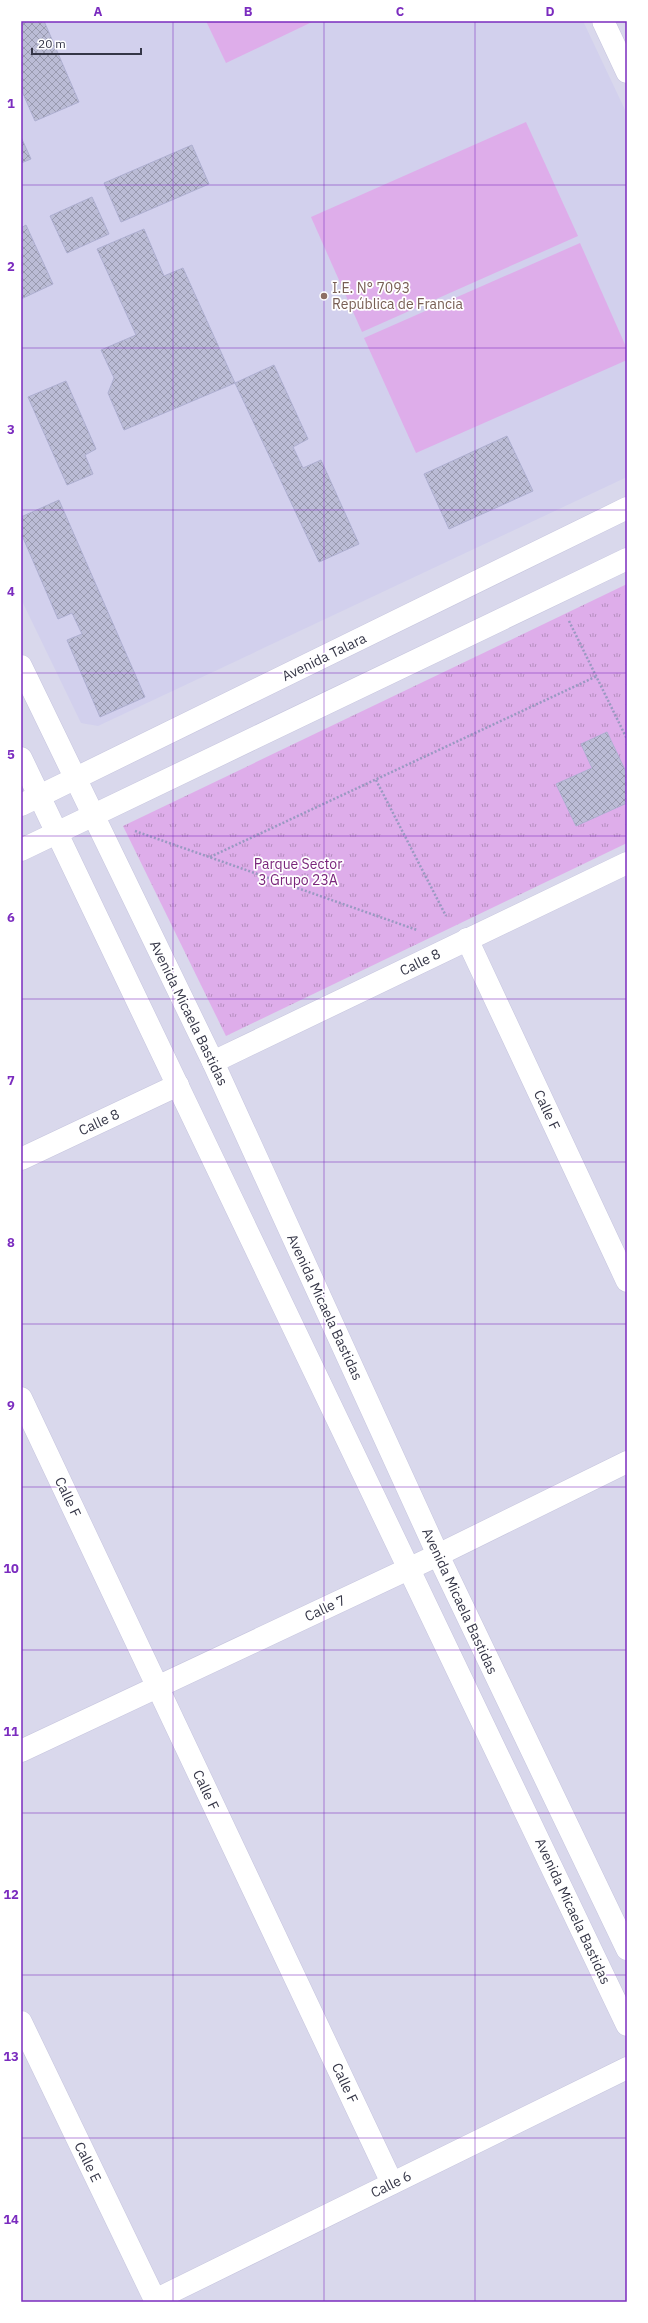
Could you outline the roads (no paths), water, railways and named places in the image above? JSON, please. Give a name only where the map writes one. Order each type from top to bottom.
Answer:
[{"type":"street","points":[[603,21],[627,72]]},
{"type":"street","name":"Avenida Talara","points":[[30,801],[627,508]]},
{"type":"street","points":[[21,850],[627,559]]},
{"type":"street","name":"Avenida Micaela Bastidas","points":[[21,666],[213,1062],[438,1555],[627,1949]]},
{"type":"street","name":"Avenida Micaela Bastidas","points":[[21,758],[30,801],[57,833],[410,1568],[627,2025]]},
{"type":"street","name":"Calle 8","points":[[213,1062],[627,863]]},
{"type":"street","name":"Calle F","points":[[463,941],[627,1281]]},
{"type":"street","name":"Calle 8","points":[[21,1159],[178,1085]]},
{"type":"street","name":"Calle F","points":[[21,1398],[392,2183]]},
{"type":"street","name":"Calle 7","points":[[21,1751],[438,1555],[627,1462]]},
{"type":"street","name":"Calle E","points":[[21,2022],[27,2051],[155,2301]]},
{"type":"street","name":"Calle 6","points":[[155,2301],[627,2068]]},
{"type":"place","name":"I.E. N° 7093 República de Francia","points":[[324,296]]},
{"type":"park label","name":"Parque Sector 3 Grupo 23A","points":[[298,872]]}]
